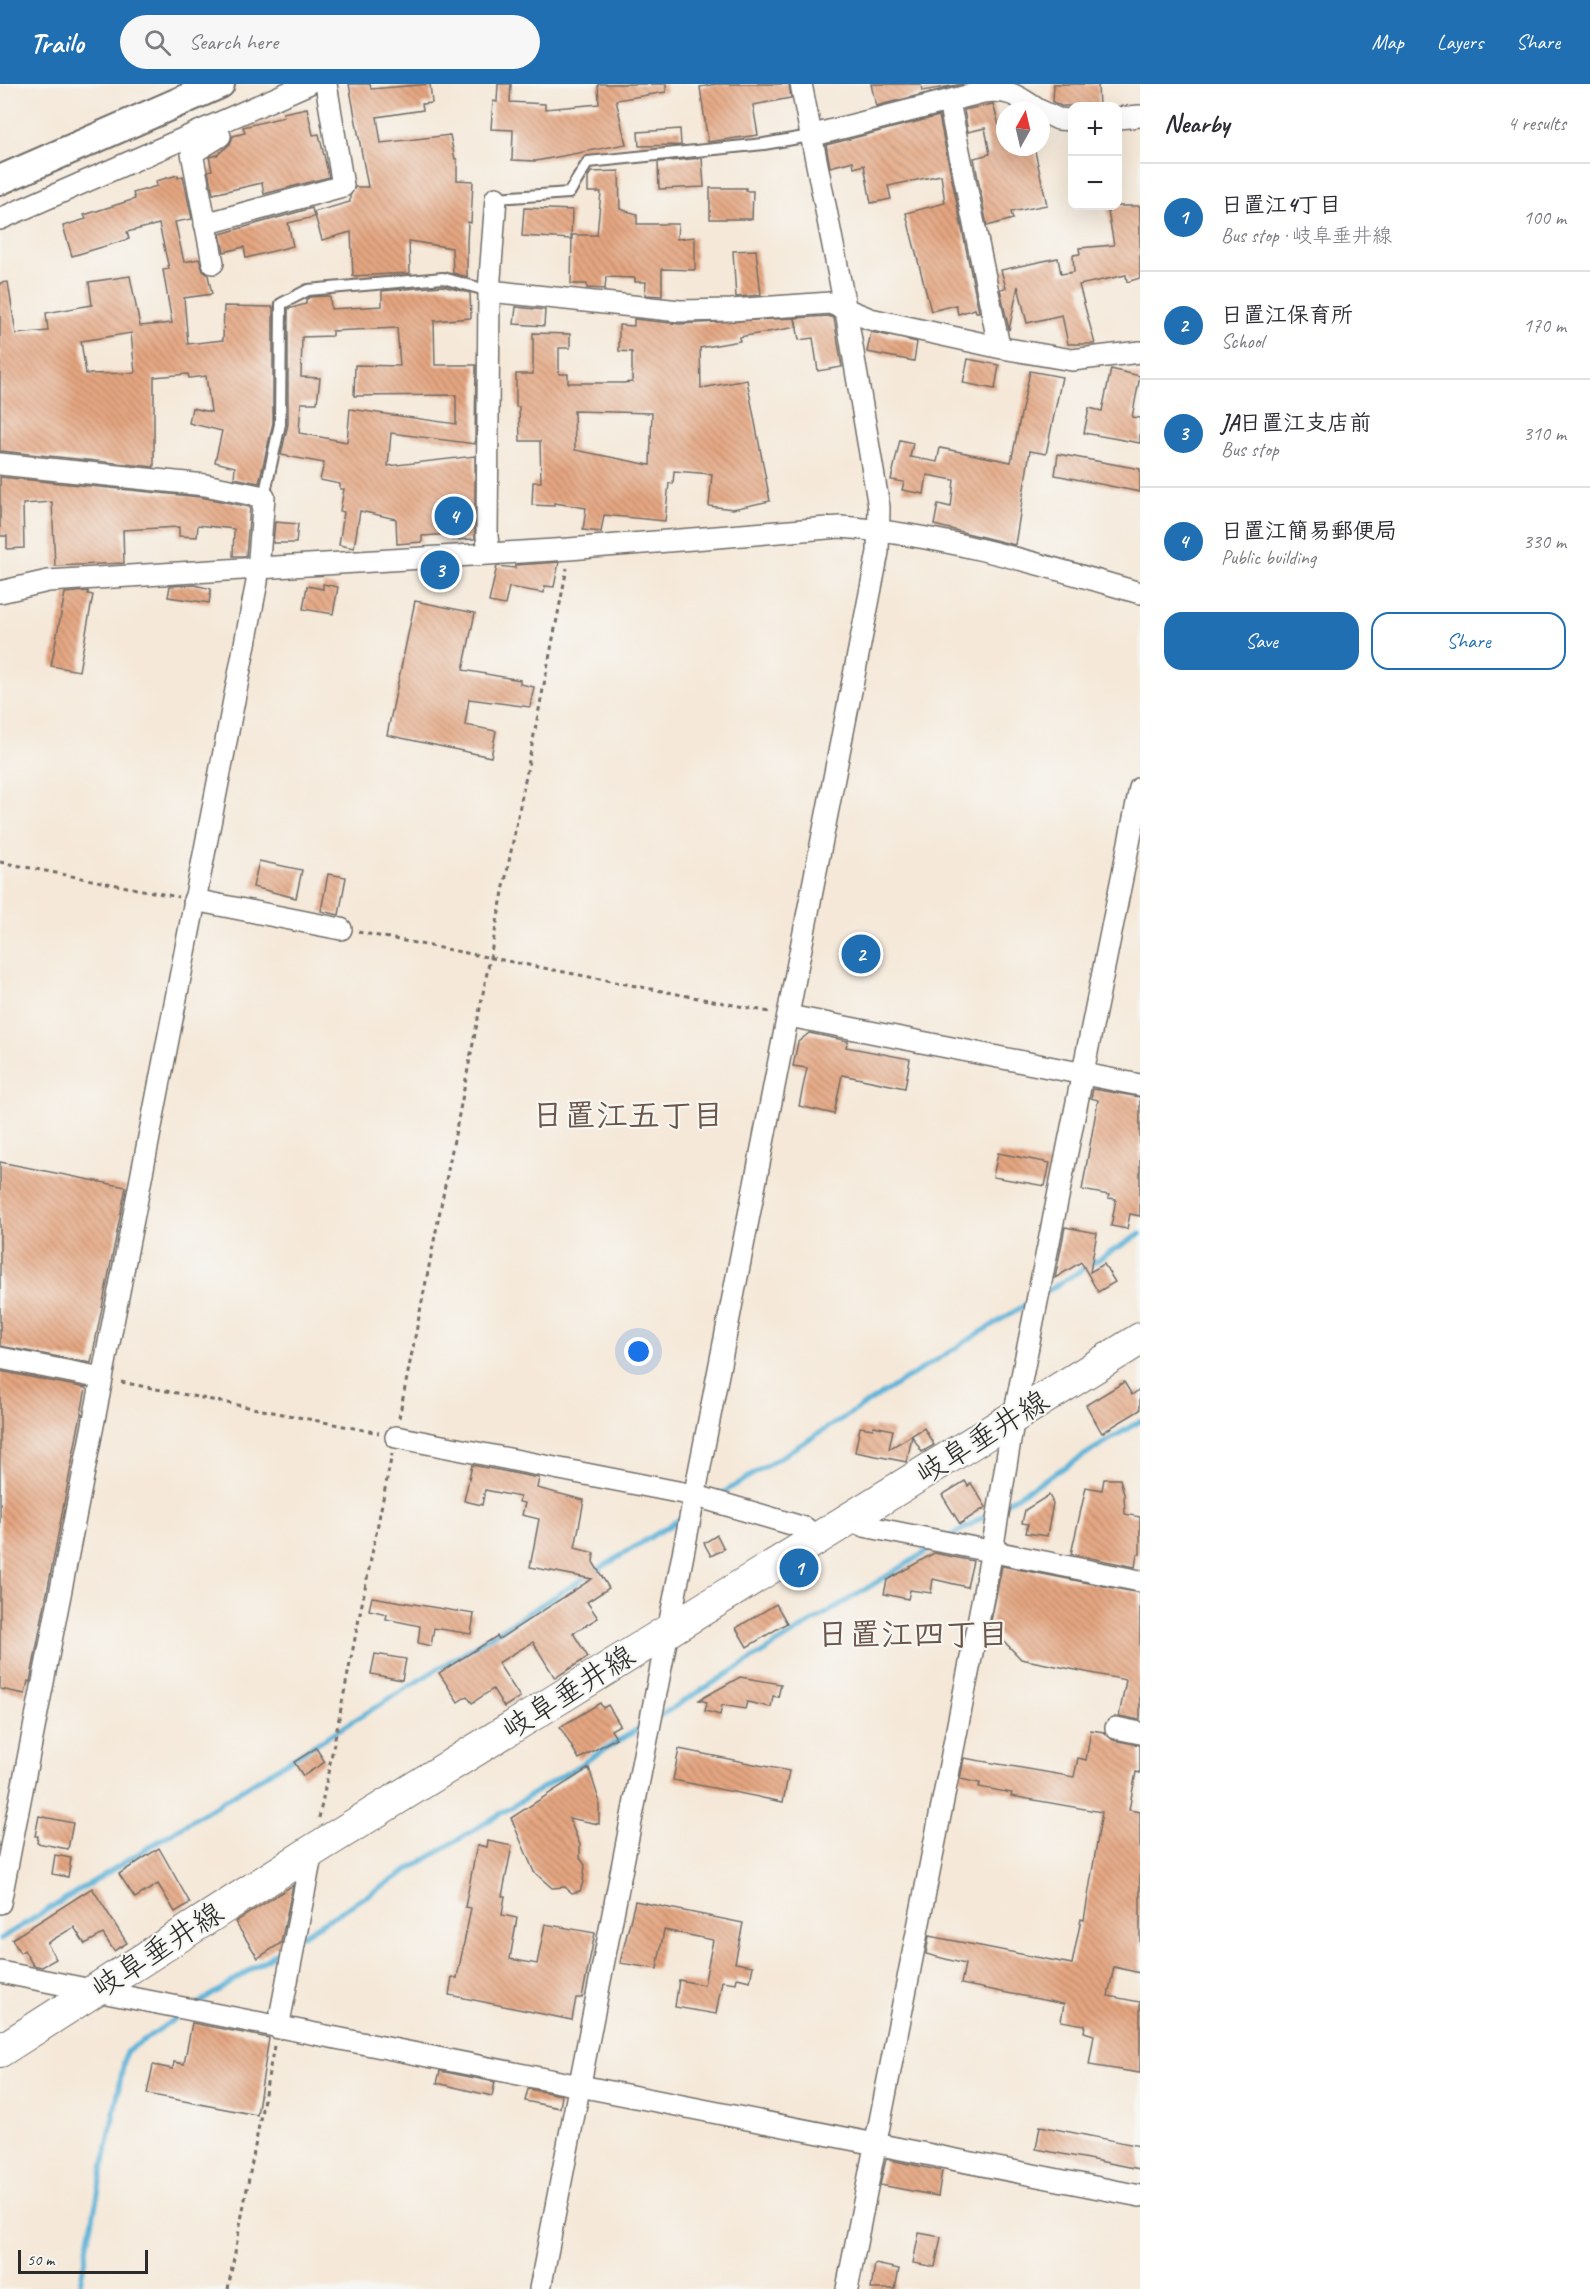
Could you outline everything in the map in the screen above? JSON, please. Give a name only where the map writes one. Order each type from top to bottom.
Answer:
[{"type":"main road","name":"岐阜垂井線","points":[[0,2051],[312,1851],[1140,1339]]},
{"type":"street","points":[[0,180],[220,84]]},
{"type":"street","points":[[0,219],[308,84]]},
{"type":"street","points":[[205,224],[343,186],[326,84]]},
{"type":"street","points":[[540,2289],[878,552],[879,507],[846,311],[801,84]]},
{"type":"street","points":[[810,136],[1003,87],[1027,102]]},
{"type":"street","points":[[949,102],[999,346]]},
{"type":"street","points":[[213,262],[192,153],[234,128],[243,113]]},
{"type":"street","points":[[1050,115],[1068,120]]},
{"type":"street","points":[[1122,118],[1140,117]]},
{"type":"street","points":[[489,553],[487,525],[489,291],[496,198]]},
{"type":"street","points":[[489,291],[680,311],[830,303],[870,319],[1072,360],[1140,352]]},
{"type":"street","points":[[0,464],[205,485],[264,497],[258,568],[0,1904]]},
{"type":"street","points":[[0,592],[48,581],[569,549],[840,527],[879,530],[1027,561],[1140,593]]},
{"type":"street","points":[[847,2289],[992,1551],[1014,1416],[1140,788]]},
{"type":"street","points":[[194,900],[341,929]]},
{"type":"street","points":[[789,1016],[1140,1085]]},
{"type":"street","points":[[0,1358],[102,1378]]},
{"type":"street","points":[[396,1437],[693,1496],[805,1528],[818,1539]]},
{"type":"street","points":[[850,1519],[864,1526],[1140,1581]]},
{"type":"street","points":[[1116,1728],[1140,1733]]},
{"type":"street","points":[[278,2028],[312,1851]]},
{"type":"street","points":[[0,1972],[1140,2196]]},
{"type":"lane","points":[[496,198],[569,193],[588,162],[764,144],[810,136]]},
{"type":"lane","points":[[264,497],[280,424],[281,304],[308,290],[443,278],[489,291]]},
{"type":"path","points":[[312,1851],[396,1437],[569,549]]},
{"type":"path","points":[[0,862],[194,900]]},
{"type":"path","points":[[341,929],[789,1016]]},
{"type":"path","points":[[102,1378],[396,1437]]},
{"type":"path","points":[[228,2289],[278,2028]]},
{"type":"building","points":[[349,84],[370,84],[371,89],[430,84],[432,103],[422,104],[423,110],[377,117],[381,143],[450,135],[455,159],[457,159],[457,180],[473,181],[471,223],[468,222],[467,277],[453,273],[452,248],[409,241],[410,273],[353,276],[351,232],[322,240],[314,212],[350,202],[350,196],[355,187],[368,187]]},
{"type":"building","points":[[498,84],[511,84],[510,102],[545,104],[545,109],[599,104],[598,84],[666,84],[666,92],[616,100],[626,144],[536,161],[512,160],[513,130],[491,129],[493,101],[497,102]]},
{"type":"building","points":[[716,84],[789,84],[791,98],[753,105],[758,135],[708,142],[700,87]]},
{"type":"building","points":[[871,84],[921,84],[922,91],[963,84],[876,106]]},
{"type":"building","points":[[1054,84],[1098,84],[1099,102],[1068,102],[1068,106],[1061,106],[1053,102]]},
{"type":"building","points":[[993,104],[996,115],[996,156],[1036,156],[1047,205],[1011,212],[1013,219],[987,226],[974,158],[990,154],[985,128],[968,132],[964,110]]},
{"type":"building","points":[[307,108],[313,135],[319,134],[329,177],[264,194],[262,183],[213,194],[208,171],[212,170],[209,157],[217,155],[230,144],[233,136],[245,133],[243,127],[284,117],[283,113]]},
{"type":"building","points":[[939,116],[979,312],[975,309],[958,314],[956,305],[931,311],[906,213],[945,203],[941,175],[888,186],[891,199],[871,203],[864,165],[854,168],[853,161],[830,167],[826,145]]},
{"type":"building","points":[[680,129],[681,145],[639,146],[638,132]]},
{"type":"building","points":[[702,158],[704,187],[659,189],[658,162]]},
{"type":"building","points":[[619,171],[620,209],[637,214],[637,224],[678,224],[677,239],[695,237],[695,270],[662,269],[662,296],[645,295],[646,282],[635,282],[635,278],[606,277],[605,289],[587,288],[587,284],[571,284],[572,235],[597,235],[601,192],[588,192],[588,177],[591,172]]},
{"type":"building","points":[[178,175],[178,178],[183,176],[192,219],[175,222],[184,262],[199,259],[203,271],[208,275],[212,294],[184,298],[188,344],[223,340],[224,306],[273,307],[273,423],[259,483],[234,478],[235,467],[215,462],[222,431],[189,423],[192,408],[211,412],[206,376],[189,378],[188,374],[154,377],[154,467],[0,451],[0,283],[8,282],[16,334],[48,331],[46,313],[92,305],[89,282],[130,276],[140,326],[172,323],[163,270],[169,269],[159,224],[127,232],[129,239],[72,256],[63,226],[86,219],[84,215],[135,199],[133,193],[157,186],[156,181]],"holes":[[[131,333],[135,373],[86,374],[81,341]]]},
{"type":"building","points":[[710,188],[746,188],[746,191],[753,191],[752,219],[710,219]]},
{"type":"building","points":[[1122,206],[1140,206],[1140,278],[1127,282],[1126,275],[1079,285],[1095,344],[1068,344],[1062,315],[1027,323],[1018,286],[1009,330],[1000,289],[1006,288],[1001,270],[1058,258],[1061,274],[1074,272],[1073,255],[1080,254],[1079,248],[1114,245],[1108,210],[1122,210]]},
{"type":"building","points":[[312,208],[314,217],[288,223],[293,246],[246,258],[244,247],[224,252],[220,234]]},
{"type":"building","points":[[524,208],[572,210],[571,239],[522,236]]},
{"type":"building","points":[[756,250],[761,295],[736,297],[733,251]]},
{"type":"building","points":[[442,286],[470,293],[471,318],[434,321],[435,365],[476,365],[475,444],[391,433],[388,466],[475,456],[475,539],[452,540],[451,534],[422,536],[422,542],[397,544],[396,519],[360,511],[354,548],[339,545],[344,512],[340,511],[344,489],[340,489],[340,484],[320,480],[324,463],[281,455],[288,424],[288,309],[306,304],[306,300],[310,297],[330,296],[331,309],[382,306],[382,291]],"holes":[[[397,328],[400,366],[355,365],[354,396],[456,395],[456,424],[350,409],[347,442],[299,433],[301,403],[317,403],[320,378],[301,377],[302,337],[332,336],[332,331]]]},
{"type":"building","points":[[516,307],[545,310],[544,326],[514,324]]},
{"type":"building","points":[[828,316],[834,318],[842,367],[818,371],[813,338],[799,340],[795,318]]},
{"type":"building","points":[[795,318],[797,327],[739,337],[740,341],[700,348],[701,388],[747,380],[770,501],[733,509],[709,506],[712,474],[674,471],[673,484],[669,483],[665,521],[604,515],[601,532],[583,530],[586,508],[554,503],[554,506],[532,505],[533,482],[541,482],[540,441],[520,441],[519,407],[516,407],[516,374],[533,374],[533,333],[570,334],[570,348],[559,348],[559,374],[568,374],[568,383],[623,383],[632,382],[632,352],[619,351],[619,325],[634,326],[634,319],[680,324]],"holes":[[[574,411],[652,413],[650,465],[575,450]]]},
{"type":"building","points":[[871,332],[917,342],[914,361],[867,352]]},
{"type":"building","points":[[968,359],[999,365],[995,389],[963,383]]},
{"type":"building","points":[[1111,369],[1140,376],[1132,417],[1140,418],[1140,443],[1084,433],[1089,408],[1102,411]]},
{"type":"building","points":[[1030,371],[1062,377],[1046,454],[1030,451],[1015,545],[934,525],[938,504],[951,507],[954,480],[927,475],[924,494],[902,490],[904,482],[891,480],[900,440],[913,443],[910,457],[937,462],[940,448],[1011,462]]},
{"type":"building","points":[[1058,454],[1140,469],[1140,492],[1055,475]]},
{"type":"building","points":[[0,477],[200,497],[250,507],[246,556],[233,556],[234,529],[198,525],[197,537],[179,536],[179,527],[123,530],[124,563],[55,566],[52,502],[23,504],[24,548],[7,549],[7,536],[0,536]]},
{"type":"building","points":[[275,522],[298,524],[296,543],[273,543]]},
{"type":"building","points":[[559,562],[554,587],[545,586],[544,593],[509,587],[505,605],[489,602],[497,566],[515,568],[515,565]]},
{"type":"building","points":[[323,584],[338,587],[333,614],[303,609],[307,586],[323,589]]},
{"type":"building","points":[[195,585],[211,589],[209,603],[168,597],[170,586]]},
{"type":"building","points":[[88,591],[88,594],[93,595],[79,671],[51,666],[65,593]]},
{"type":"building","points":[[415,601],[475,613],[463,670],[520,680],[520,684],[534,687],[530,707],[469,699],[465,725],[496,731],[491,757],[387,735]]},
{"type":"building","points":[[259,861],[302,870],[296,898],[253,887]]},
{"type":"building","points":[[328,874],[346,877],[339,915],[321,911]]},
{"type":"building","points":[[809,1033],[848,1041],[846,1047],[910,1059],[905,1088],[842,1075],[834,1114],[799,1106],[807,1068],[793,1066],[798,1042]]},
{"type":"building","points":[[1093,1089],[1140,1097],[1140,1216],[1130,1214],[1127,1229],[1111,1226],[1116,1199],[1108,1198],[1109,1195],[1082,1190],[1098,1100],[1091,1098]]},
{"type":"building","points":[[998,1153],[1050,1163],[1045,1186],[993,1177]]},
{"type":"building","points":[[0,1162],[126,1187],[91,1363],[0,1346]]},
{"type":"building","points":[[1065,1227],[1097,1233],[1090,1272],[1104,1264],[1115,1282],[1098,1292],[1081,1262],[1055,1278]]},
{"type":"building","points":[[0,1371],[86,1388],[30,1682],[28,1681],[25,1694],[0,1689]]},
{"type":"building","points":[[1124,1382],[1132,1395],[1140,1389],[1140,1410],[1102,1433],[1086,1405]]},
{"type":"building","points":[[874,1426],[893,1430],[889,1449],[924,1428],[934,1445],[922,1452],[912,1436],[907,1462],[855,1452],[860,1427],[873,1429]]},
{"type":"building","points":[[472,1465],[539,1478],[537,1488],[584,1500],[575,1548],[594,1553],[593,1562],[609,1588],[587,1602],[598,1618],[573,1633],[588,1657],[555,1678],[533,1642],[498,1663],[520,1697],[504,1707],[493,1689],[472,1703],[467,1696],[458,1702],[439,1673],[497,1636],[499,1639],[592,1579],[530,1567],[539,1519],[522,1515],[525,1503],[519,1502],[520,1497],[485,1490],[482,1505],[464,1501]]},
{"type":"building","points":[[1104,1479],[1120,1479],[1124,1494],[1125,1514],[1140,1517],[1140,1554],[1137,1554],[1135,1567],[1071,1554],[1086,1487],[1102,1490]]},
{"type":"building","points":[[965,1481],[968,1486],[971,1483],[986,1507],[960,1524],[942,1495]]},
{"type":"building","points":[[1049,1495],[1053,1503],[1047,1536],[1026,1533],[1028,1524],[1022,1523],[1025,1510]]},
{"type":"building","points":[[717,1535],[724,1549],[711,1556],[704,1543]]},
{"type":"building","points":[[934,1553],[973,1561],[967,1587],[933,1579],[931,1593],[910,1590],[908,1599],[884,1594],[887,1580]]},
{"type":"building","points":[[1002,1566],[1140,1593],[1140,1720],[1119,1716],[1126,1680],[1021,1659],[995,1632],[989,1631]]},
{"type":"building","points":[[372,1597],[474,1614],[471,1634],[434,1628],[431,1646],[418,1643],[420,1626],[386,1619],[387,1614],[369,1610]]},
{"type":"building","points":[[776,1604],[787,1623],[747,1647],[736,1628]]},
{"type":"building","points":[[375,1654],[406,1659],[402,1680],[371,1674]]},
{"type":"building","points":[[740,1677],[781,1684],[778,1697],[773,1696],[771,1707],[747,1702],[745,1709],[722,1705],[720,1715],[705,1711],[707,1702],[699,1700]]},
{"type":"building","points":[[600,1703],[603,1708],[608,1705],[620,1725],[611,1730],[616,1738],[579,1759],[560,1727]]},
{"type":"building","points":[[1091,1730],[1104,1732],[1113,1740],[1140,1745],[1140,1773],[1136,1772],[1129,1810],[1140,1812],[1140,1973],[1114,1967],[1108,1996],[1140,2002],[1140,2073],[1089,2065],[1094,2035],[1084,2032],[1085,2025],[1061,2021],[1064,2004],[961,1984],[965,1964],[926,1954],[929,1936],[1072,1964],[1081,1919],[1084,1920],[1102,1812],[1011,1796],[1012,1793],[979,1787],[980,1783],[960,1779],[964,1758],[1074,1777],[1078,1758],[1086,1760]]},
{"type":"building","points":[[316,1748],[325,1762],[303,1776],[294,1762]]},
{"type":"building","points":[[679,1749],[789,1771],[783,1802],[673,1780]]},
{"type":"building","points":[[589,1768],[599,1800],[599,1824],[569,1818],[580,1845],[580,1858],[585,1865],[580,1891],[572,1893],[565,1887],[552,1888],[534,1872],[511,1818]]},
{"type":"building","points":[[39,1816],[73,1823],[68,1849],[37,1843],[38,1836],[35,1836]]},
{"type":"building","points":[[488,1841],[512,1846],[502,1896],[505,1896],[502,1915],[517,1918],[510,1959],[537,1964],[545,1924],[595,1933],[582,1998],[576,1998],[572,2020],[449,1995],[452,1977],[457,1978],[471,1908],[465,1907],[477,1845],[487,1847]]},
{"type":"building","points":[[159,1848],[190,1903],[175,1912],[158,1884],[135,1898],[119,1874]]},
{"type":"building","points":[[55,1855],[71,1858],[68,1877],[52,1874]]},
{"type":"building","points":[[293,1885],[281,1943],[258,1958],[235,1922]]},
{"type":"building","points":[[92,1888],[127,1943],[114,1951],[103,1934],[85,1944],[74,1927],[47,1943],[56,1959],[42,1967],[33,1965],[24,1950],[20,1953],[12,1939]]},
{"type":"building","points":[[635,1901],[743,1923],[735,1963],[753,1966],[750,1981],[737,1978],[736,1983],[722,1981],[716,2014],[675,2007],[679,1980],[704,1985],[713,1940],[664,1930],[657,1969],[620,1963]]},
{"type":"building","points":[[192,2023],[269,2038],[257,2115],[147,2094],[153,2065],[173,2069],[174,2062],[184,2064]]},
{"type":"building","points":[[440,2071],[495,2082],[492,2096],[437,2083]]},
{"type":"building","points":[[528,2089],[562,2095],[560,2108],[525,2101]]},
{"type":"building","points":[[1040,2126],[1140,2146],[1140,2169],[1036,2149]]},
{"type":"building","points":[[886,2159],[942,2171],[938,2196],[880,2185]]},
{"type":"building","points":[[919,2233],[941,2237],[935,2267],[913,2263]]},
{"type":"building","points":[[875,2264],[899,2269],[895,2289],[871,2289]]},
{"type":"waterway","points":[[1044,1293],[1140,1234]]},
{"type":"waterway","points":[[718,1496],[1031,1301]]},
{"type":"waterway","points":[[1006,1503],[1140,1421]]},
{"type":"waterway","points":[[950,1537],[993,1511]]},
{"type":"waterway","points":[[0,1939],[685,1516]]},
{"type":"waterway","points":[[658,1717],[934,1547]]},
{"type":"waterway","points":[[303,1935],[643,1726]]},
{"type":"waterway","points":[[198,2004],[288,1945]]},
{"type":"waterway","points":[[79,2289],[126,2052],[182,2014]]},
{"type":"place","name":"日置江簡易郵便局","points":[[454,516]]},
{"type":"place","name":"JA日置江支店前","points":[[440,570]]},
{"type":"place","name":"日置江保育所","points":[[861,954]]},
{"type":"place","name":"日置江4丁目","points":[[799,1568]]},
{"type":"district","name":"日置江五丁目","points":[[628,1115]]},
{"type":"district","name":"日置江四丁目","points":[[913,1634]]}]
